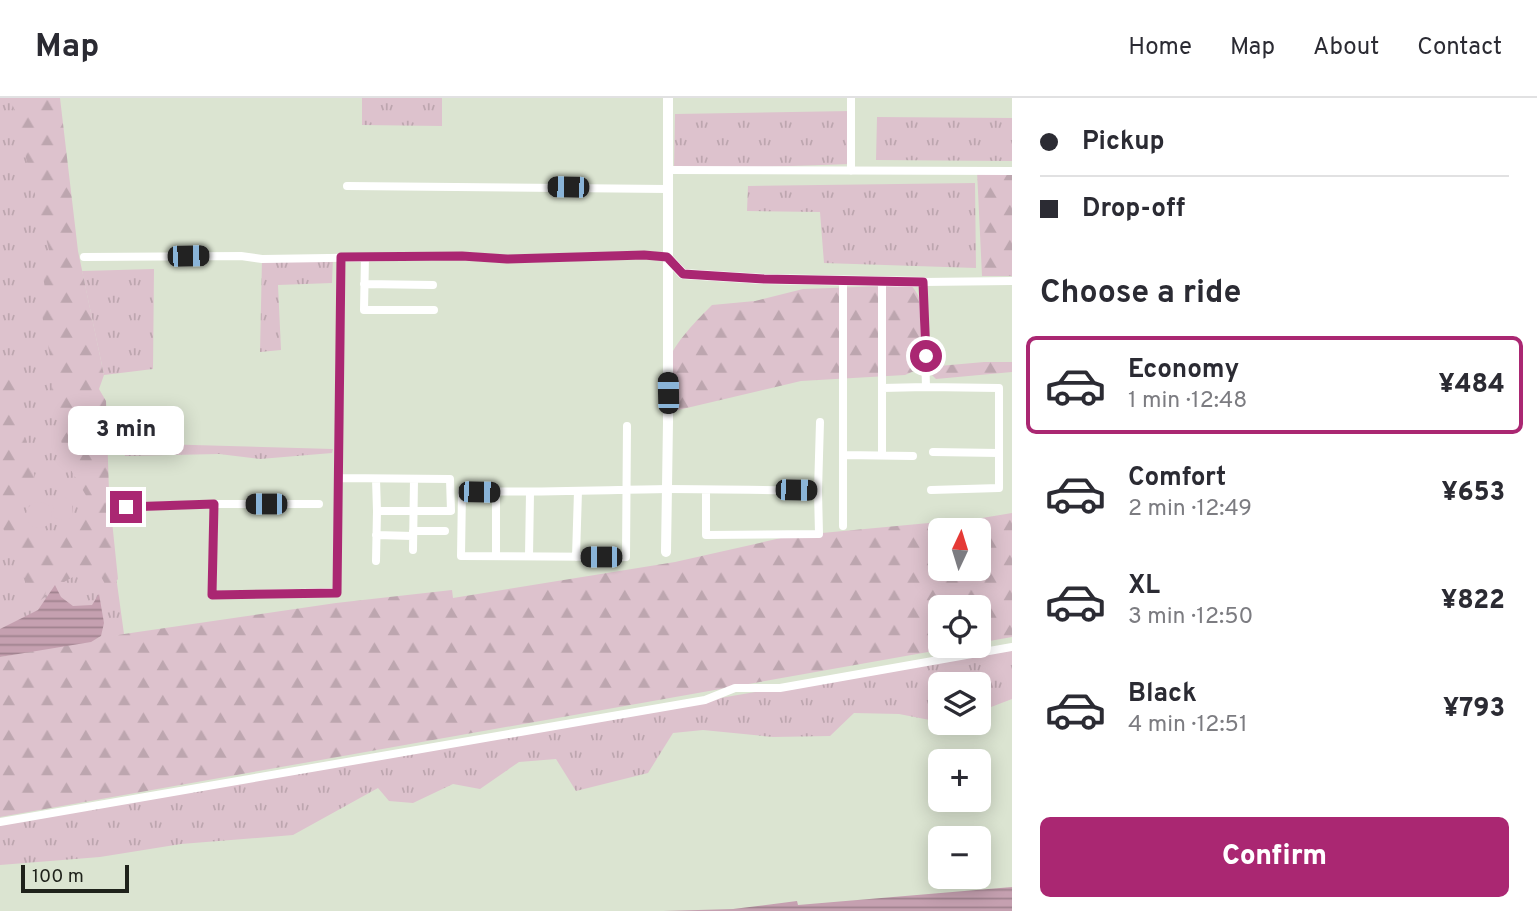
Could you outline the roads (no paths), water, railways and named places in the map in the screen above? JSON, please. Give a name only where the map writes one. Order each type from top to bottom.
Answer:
[{"type":"street","points":[[666,552],[668,98]]},
{"type":"street","points":[[851,98],[851,171]]},
{"type":"street","points":[[668,170],[1012,171]]},
{"type":"street","points":[[348,186],[668,189]]},
{"type":"street","points":[[85,257],[241,256],[262,259],[462,256],[507,259],[644,255],[667,257],[683,274],[882,282],[1012,281]]},
{"type":"street","points":[[214,504],[212,595],[337,593],[341,257]]},
{"type":"street","points":[[365,257],[364,310],[434,310]]},
{"type":"street","points":[[843,281],[843,526]]},
{"type":"street","points":[[882,282],[882,454]]},
{"type":"street","points":[[923,282],[926,387]]},
{"type":"street","points":[[365,284],[433,285]]},
{"type":"street","points":[[883,388],[999,388],[999,488],[931,490]]},
{"type":"street","points":[[706,489],[706,535],[818,534],[820,422]]},
{"type":"street","points":[[627,426],[627,490],[625,556],[461,556],[462,491],[530,493],[578,491],[627,490],[666,489],[706,489],[818,491]]},
{"type":"street","points":[[933,452],[999,453]]},
{"type":"street","points":[[843,455],[913,456]]},
{"type":"street","points":[[338,478],[450,479],[451,511],[377,511]]},
{"type":"street","points":[[376,479],[376,561]]},
{"type":"street","points":[[413,550],[414,479]]},
{"type":"street","points":[[576,557],[578,491]]},
{"type":"street","points":[[496,492],[496,556]]},
{"type":"street","points":[[529,556],[530,493]]},
{"type":"street","points":[[126,507],[318,504]]},
{"type":"street","points":[[376,535],[445,531]]},
{"type":"street","points":[[0,822],[705,700],[735,688],[780,688],[1012,647]]}]
